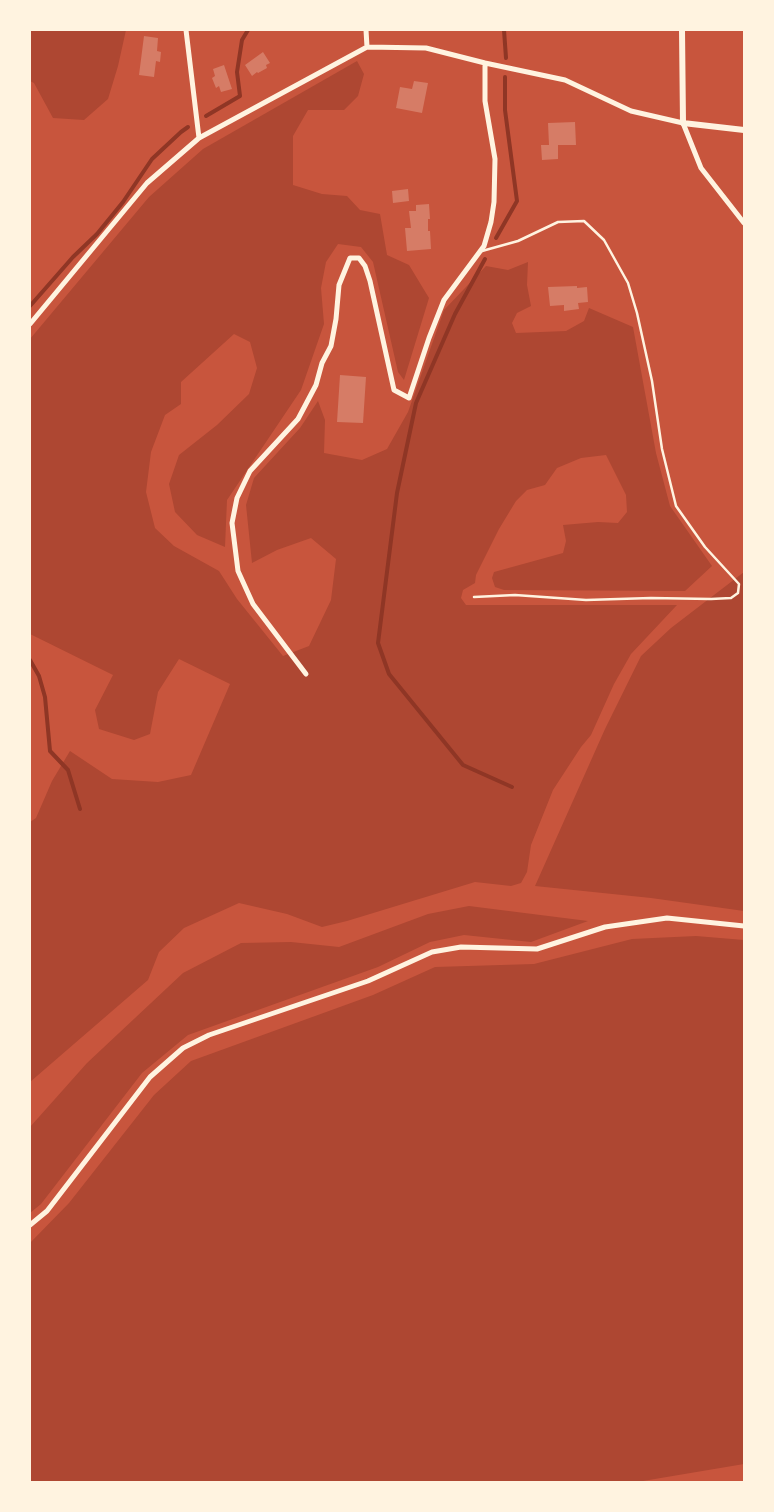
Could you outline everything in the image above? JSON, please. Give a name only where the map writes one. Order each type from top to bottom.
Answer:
[{"type":"street","points":[[186,30],[199,138]]},
{"type":"street","points":[[366,30],[367,47]]},
{"type":"street","points":[[682,30],[683,123],[701,168],[744,223]]},
{"type":"street","points":[[30,324],[147,183],[199,138],[367,47],[426,48],[565,80],[631,111],[683,123],[744,130]]},
{"type":"street","points":[[306,674],[254,604],[238,570],[232,523],[238,498],[250,471],[298,419],[316,385],[322,363],[331,346],[339,285],[350,258],[359,258],[365,266],[370,281],[394,390],[409,398],[428,338],[444,300],[484,246],[490,222],[494,202],[495,159],[485,101],[485,63]]},
{"type":"street","points":[[30,1225],[47,1211],[150,1077],[183,1048],[209,1035],[368,980],[432,952],[461,947],[537,949],[605,927],[667,918],[744,926]]},
{"type":"lane","points":[[474,597],[515,595],[586,600],[711,599],[731,598],[738,592],[739,584],[706,547],[676,506],[662,449],[652,381],[637,314],[628,283],[604,240],[584,221],[558,222],[518,241],[480,251]]},
{"type":"shaded area","points":[[30,30],[126,30],[108,99],[84,120],[53,118],[34,83],[30,81]]},
{"type":"shaded area","points":[[357,61],[364,74],[358,96],[344,110],[308,110],[293,136],[293,185],[322,194],[347,196],[360,210],[380,214],[387,255],[409,265],[429,298],[404,380],[398,372],[373,262],[361,247],[338,244],[326,262],[321,288],[324,324],[301,390],[227,500],[225,547],[197,535],[175,512],[169,484],[179,455],[217,425],[249,394],[257,368],[250,342],[234,334],[181,382],[181,404],[165,415],[151,452],[146,492],[155,528],[174,546],[219,571],[237,599],[283,656],[309,646],[331,600],[336,559],[311,538],[277,550],[252,563],[246,505],[254,478],[300,428],[318,401],[325,420],[324,453],[362,460],[387,449],[408,412],[444,310],[486,266],[508,270],[528,262],[527,285],[531,306],[517,313],[512,323],[516,333],[566,331],[584,321],[589,308],[633,327],[656,453],[670,506],[712,566],[685,591],[504,590],[495,587],[492,578],[494,572],[563,553],[566,541],[563,525],[598,522],[618,523],[627,512],[626,495],[606,455],[581,458],[557,468],[545,485],[527,490],[516,501],[499,529],[476,575],[475,583],[463,590],[461,598],[466,605],[677,605],[631,654],[614,684],[591,735],[553,790],[531,845],[527,872],[521,883],[511,886],[475,882],[322,927],[287,914],[239,903],[184,928],[159,952],[148,980],[30,1082],[30,822],[36,818],[52,781],[70,751],[112,779],[158,782],[191,775],[230,684],[179,659],[158,692],[150,734],[134,740],[99,729],[95,710],[113,675],[30,634],[30,339],[149,197],[203,149]]},
{"type":"shaded area","points":[[744,572],[744,911],[651,898],[535,886],[605,729],[641,656],[671,628]]},
{"type":"shaded area","points":[[469,906],[588,921],[531,942],[464,935],[430,942],[378,967],[188,1035],[142,1073],[41,1204],[30,1213],[30,1127],[87,1063],[183,973],[241,943],[291,942],[339,947],[428,914]]},
{"type":"shaded area","points":[[696,936],[744,940],[744,1464],[637,1482],[30,1482],[30,1243],[69,1203],[154,1095],[191,1061],[373,995],[435,967],[534,964],[632,939]]},
{"type":"building","points":[[144,36],[158,38],[157,51],[161,52],[160,62],[156,61],[154,77],[139,75]]},
{"type":"building","points":[[263,52],[270,63],[266,65],[267,68],[252,76],[245,65]]},
{"type":"building","points":[[224,65],[232,89],[221,92],[219,86],[216,88],[212,78],[215,76],[213,69]]},
{"type":"building","points":[[414,81],[428,83],[422,113],[396,108],[400,87],[412,89]]},
{"type":"building","points":[[575,122],[576,145],[558,145],[558,159],[542,160],[541,145],[549,145],[548,123]]},
{"type":"building","points":[[408,189],[409,201],[393,203],[392,191]]},
{"type":"building","points":[[429,204],[430,219],[428,219],[428,231],[430,231],[431,249],[407,251],[405,228],[411,228],[409,211],[416,211],[416,205]]},
{"type":"building","points":[[577,286],[577,288],[587,287],[588,302],[578,303],[579,309],[564,311],[564,305],[550,306],[548,287]]},
{"type":"building","points":[[340,375],[366,377],[363,423],[337,422]]},
{"type":"waterway","points":[[206,116],[240,96],[237,72],[242,40],[248,30]]},
{"type":"waterway","points":[[504,30],[506,58]]},
{"type":"waterway","points":[[496,238],[517,201],[505,110],[505,77]]},
{"type":"waterway","points":[[30,306],[73,257],[97,234],[123,202],[152,159],[188,127]]},
{"type":"waterway","points":[[485,259],[455,314],[416,403],[397,493],[378,643],[389,674],[463,765],[512,787]]},
{"type":"waterway","points":[[30,660],[39,676],[45,697],[50,751],[68,770],[80,809]]}]
